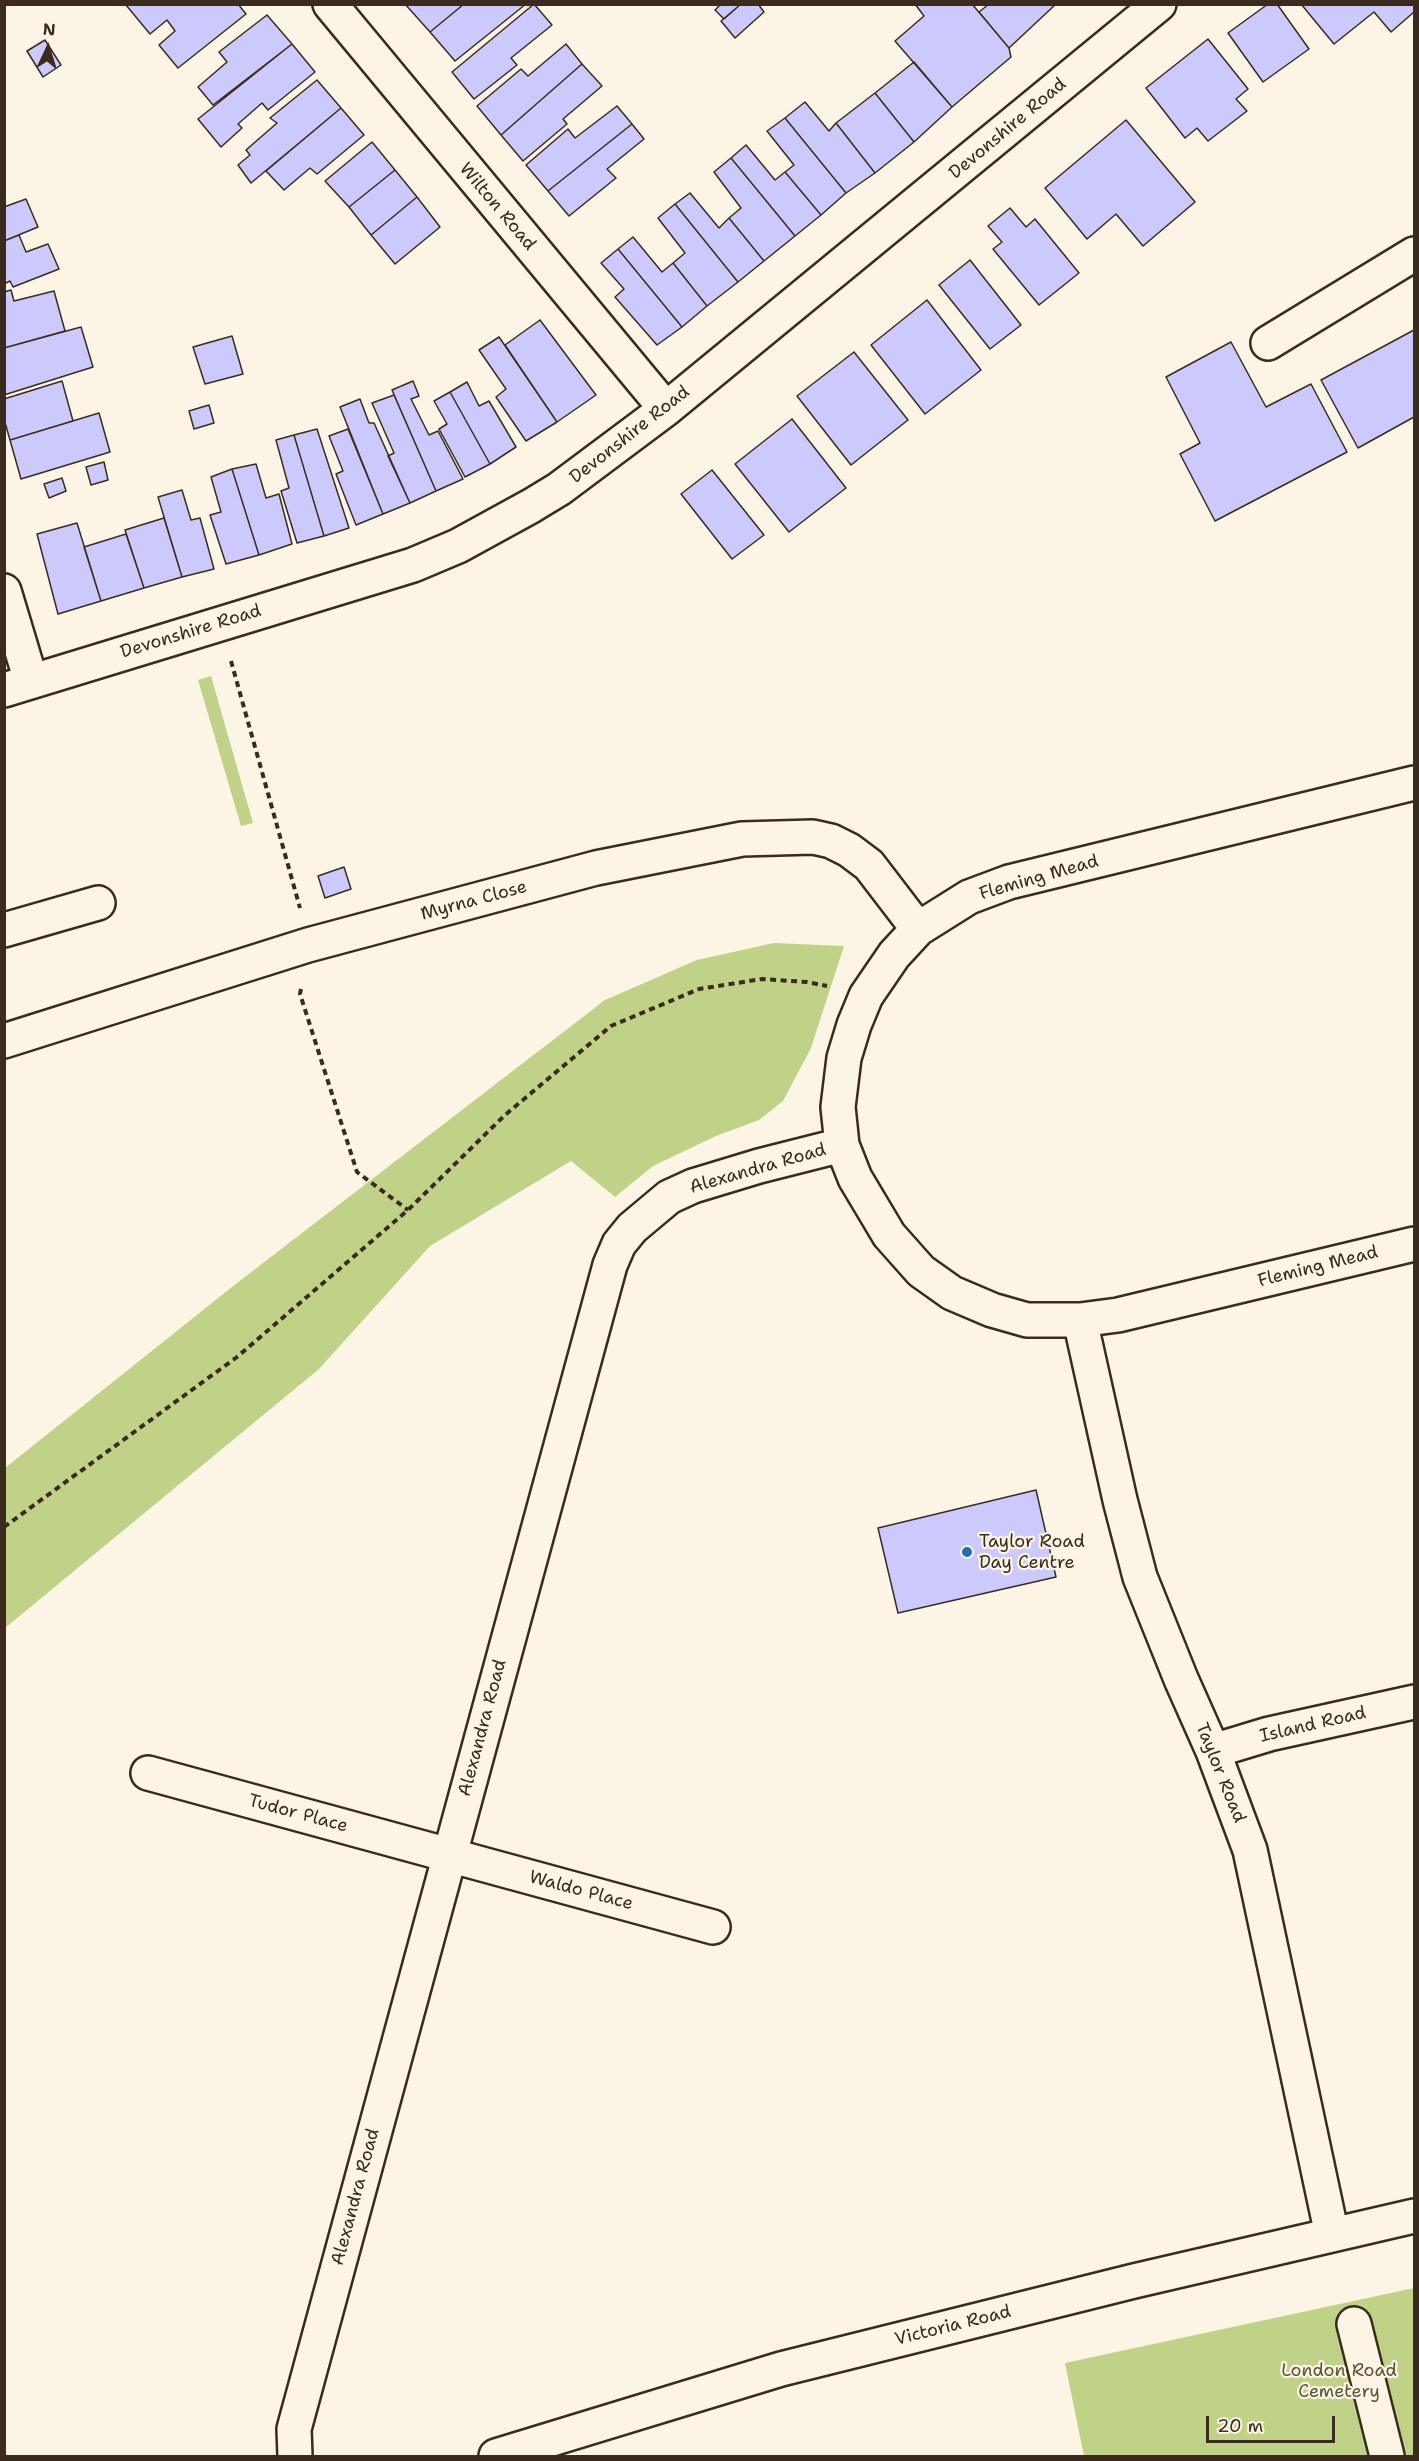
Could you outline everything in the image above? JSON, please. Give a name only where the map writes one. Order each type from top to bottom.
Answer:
[{"type":"street","name":"Wilton Road","points":[[330,4],[666,409]]},
{"type":"street","name":"Devonshire Road","points":[[18,685],[413,566],[458,546],[559,489],[666,409],[1158,4]]},
{"type":"street","points":[[1268,343],[1414,254]]},
{"type":"street","points":[[4,591],[18,685]]},
{"type":"street","name":"Fleming Mead","points":[[1414,783],[1009,882],[969,897],[918,929],[894,955],[866,996],[850,1036],[839,1086],[838,1107],[842,1145],[870,1207],[889,1235],[921,1270],[952,1293],[992,1310],[1027,1320],[1080,1320],[1162,1305],[1414,1244]]},
{"type":"street","name":"Myrna Close","points":[[4,1041],[308,945],[596,868],[742,839],[813,837],[831,841],[849,850],[869,865],[918,929]]},
{"type":"street","points":[[4,930],[98,903]]},
{"type":"street","name":"Alexandra Road","points":[[295,2457],[294,2429],[605,1281],[619,1244],[648,1213],[669,1197],[693,1186],[842,1145]]},
{"type":"street","name":"Taylor Road","points":[[1080,1320],[1120,1500],[1140,1577],[1213,1751],[1250,1850],[1332,2235]]},
{"type":"street","name":"Island Road","points":[[1213,1751],[1269,1734],[1414,1702]]},
{"type":"street","name":"Tudor Place","points":[[148,1773],[448,1856]]},
{"type":"street","name":"Waldo Place","points":[[448,1856],[714,1927]]},
{"type":"street","name":"Victoria Road","points":[[496,2457],[781,2369],[1134,2281],[1414,2216]]},
{"type":"street","points":[[1354,2324],[1387,2457]]},
{"type":"path","points":[[218,624],[234,672],[299,904]]},
{"type":"path","points":[[4,1527],[237,1357],[408,1210],[505,1115],[611,1026],[699,989],[762,979],[807,982],[866,996]]},
{"type":"path","points":[[301,986],[300,994],[357,1172],[408,1210]]},
{"type":"green space","points":[[211,676],[253,823],[241,826],[198,680]]},
{"type":"green space","points":[[774,943],[844,946],[811,1048],[783,1101],[759,1120],[716,1136],[653,1166],[615,1197],[571,1161],[430,1246],[319,1369],[5,1628],[5,1468],[237,1283],[605,1000],[697,960]]},
{"type":"green space","name":"London Road Cemetery","points":[[1414,2288],[1414,2456],[1084,2456],[1065,2363]]},
{"type":"building","points":[[238,4],[246,14],[178,68],[159,45],[175,31],[167,20],[150,34],[126,5]]},
{"type":"building","points":[[405,4],[464,4],[430,32]]},
{"type":"building","points":[[464,4],[526,4],[455,61],[430,32]]},
{"type":"building","points":[[534,4],[552,25],[511,58],[517,65],[474,99],[452,72]]},
{"type":"building","points":[[721,4],[741,4],[724,19],[715,10]]},
{"type":"building","points":[[741,4],[758,4],[764,12],[735,38],[721,21]]},
{"type":"building","points":[[915,4],[972,4],[1009,48],[1011,57],[952,107],[895,41],[924,16]]},
{"type":"building","points":[[989,4],[1056,4],[1009,48],[979,12]]},
{"type":"building","points":[[1268,4],[1277,4],[1309,49],[1263,82],[1228,33]]},
{"type":"building","points":[[1301,4],[1414,4],[1414,12],[1391,32],[1374,12],[1334,44]]},
{"type":"building","points":[[267,15],[292,44],[213,105],[198,87],[227,62],[219,52]]},
{"type":"building","points":[[1208,39],[1248,89],[1236,99],[1247,111],[1208,141],[1197,128],[1185,138],[1146,88]]},
{"type":"building","points":[[45,40],[61,65],[43,77],[27,51]]},
{"type":"building","points":[[292,44],[315,72],[268,110],[262,103],[238,124],[242,128],[221,147],[198,119]]},
{"type":"building","points":[[566,44],[582,64],[501,135],[477,106],[521,69],[528,76]]},
{"type":"building","points":[[914,62],[952,107],[914,142],[875,93]]},
{"type":"building","points":[[582,64],[602,86],[563,119],[567,124],[523,161],[501,135]]},
{"type":"building","points":[[317,80],[341,108],[251,183],[238,165],[250,155],[246,150],[277,123],[270,118]]},
{"type":"building","points":[[875,93],[914,142],[875,173],[836,123]]},
{"type":"building","points":[[805,102],[829,131],[836,123],[875,173],[846,193],[785,118]]},
{"type":"building","points":[[617,106],[632,124],[548,191],[526,165],[568,129],[575,138]]},
{"type":"building","points":[[341,108],[364,135],[317,174],[310,168],[284,190],[266,171]]},
{"type":"building","points":[[785,118],[846,193],[821,215],[785,172],[794,165],[767,131]]},
{"type":"building","points":[[1126,120],[1195,202],[1143,246],[1116,214],[1087,239],[1045,188]]},
{"type":"building","points":[[632,124],[644,139],[607,169],[616,178],[569,216],[548,191]]},
{"type":"building","points":[[372,142],[395,170],[349,207],[325,181]]},
{"type":"building","points":[[746,145],[775,180],[785,172],[821,215],[795,236],[731,158]]},
{"type":"building","points":[[731,158],[795,236],[764,261],[729,218],[741,208],[714,172]]},
{"type":"building","points":[[395,170],[417,197],[371,235],[349,207]]},
{"type":"building","points":[[690,193],[719,228],[729,218],[764,261],[738,282],[675,204]]},
{"type":"building","points":[[417,197],[440,227],[395,264],[371,235]]},
{"type":"building","points":[[26,199],[38,227],[4,241],[4,207]]},
{"type":"building","points":[[675,204],[738,282],[707,306],[673,263],[685,253],[658,218]]},
{"type":"building","points":[[1010,208],[1026,227],[1035,219],[1079,273],[1039,305],[993,249],[1002,242],[988,226]]},
{"type":"building","points":[[19,235],[26,252],[48,244],[59,269],[13,287],[10,281],[4,284],[4,241]]},
{"type":"building","points":[[633,237],[662,272],[673,263],[707,306],[682,327],[618,249]]},
{"type":"building","points":[[618,249],[682,327],[657,345],[615,297],[624,289],[601,263]]},
{"type":"building","points":[[970,260],[1021,325],[990,349],[939,285]]},
{"type":"building","points":[[11,290],[14,301],[54,291],[65,331],[4,348],[4,292]]},
{"type":"building","points":[[927,300],[981,370],[925,414],[871,345]]},
{"type":"building","points":[[540,320],[596,395],[557,422],[505,345]]},
{"type":"building","points":[[81,327],[93,367],[4,395],[4,348]]},
{"type":"building","points":[[1414,330],[1414,417],[1358,448],[1321,380]]},
{"type":"building","points":[[232,336],[243,374],[205,384],[193,347]]},
{"type":"building","points":[[499,337],[557,422],[526,441],[496,397],[506,389],[479,350]]},
{"type":"building","points":[[1231,342],[1266,407],[1311,384],[1347,452],[1215,521],[1180,454],[1200,443],[1166,377]]},
{"type":"building","points":[[854,352],[908,420],[851,465],[797,396]]},
{"type":"building","points":[[62,381],[73,421],[10,440],[4,419],[4,399]]},
{"type":"building","points":[[413,381],[419,396],[411,399],[429,435],[438,431],[463,479],[436,491],[392,390]]},
{"type":"building","points":[[467,382],[479,406],[489,401],[516,447],[490,464],[450,392]]},
{"type":"building","points":[[450,392],[490,464],[465,477],[439,429],[447,424],[434,401]]},
{"type":"building","points":[[394,395],[436,491],[410,503],[388,456],[394,453],[372,403]]},
{"type":"building","points":[[360,399],[369,423],[374,423],[410,503],[383,514],[340,407]]},
{"type":"building","points":[[209,405],[214,423],[194,429],[189,411]]},
{"type":"building","points":[[99,413],[110,452],[21,479],[10,440]]},
{"type":"building","points":[[792,419],[846,488],[789,532],[735,464]]},
{"type":"building","points":[[317,429],[349,528],[324,536],[294,435]]},
{"type":"building","points":[[348,429],[383,514],[356,525],[336,474],[343,471],[329,436]]},
{"type":"building","points":[[294,435],[324,536],[297,543],[281,491],[289,488],[276,440]]},
{"type":"building","points":[[104,462],[108,480],[91,485],[86,467]]},
{"type":"building","points":[[256,464],[266,498],[279,494],[292,544],[259,555],[232,469]]},
{"type":"building","points":[[232,469],[259,555],[226,564],[210,515],[221,512],[211,477]]},
{"type":"building","points":[[712,470],[764,535],[732,559],[681,494]]},
{"type":"building","points":[[62,478],[66,491],[49,498],[44,484]]},
{"type":"building","points":[[182,490],[191,520],[200,518],[214,569],[182,577],[158,497]]},
{"type":"building","points":[[164,518],[182,577],[144,588],[125,530]]},
{"type":"building","points":[[77,523],[101,601],[58,614],[37,534]]},
{"type":"building","points":[[126,534],[144,588],[101,601],[84,547]]},
{"type":"building","points":[[344,867],[351,889],[325,898],[318,876]]},
{"type":"building","name":"Taylor Road Day Centre","points":[[1036,1490],[1056,1577],[898,1613],[878,1528]]},
{"type":"place","name":"Taylor Road Day Centre","points":[[967,1552]]}]
